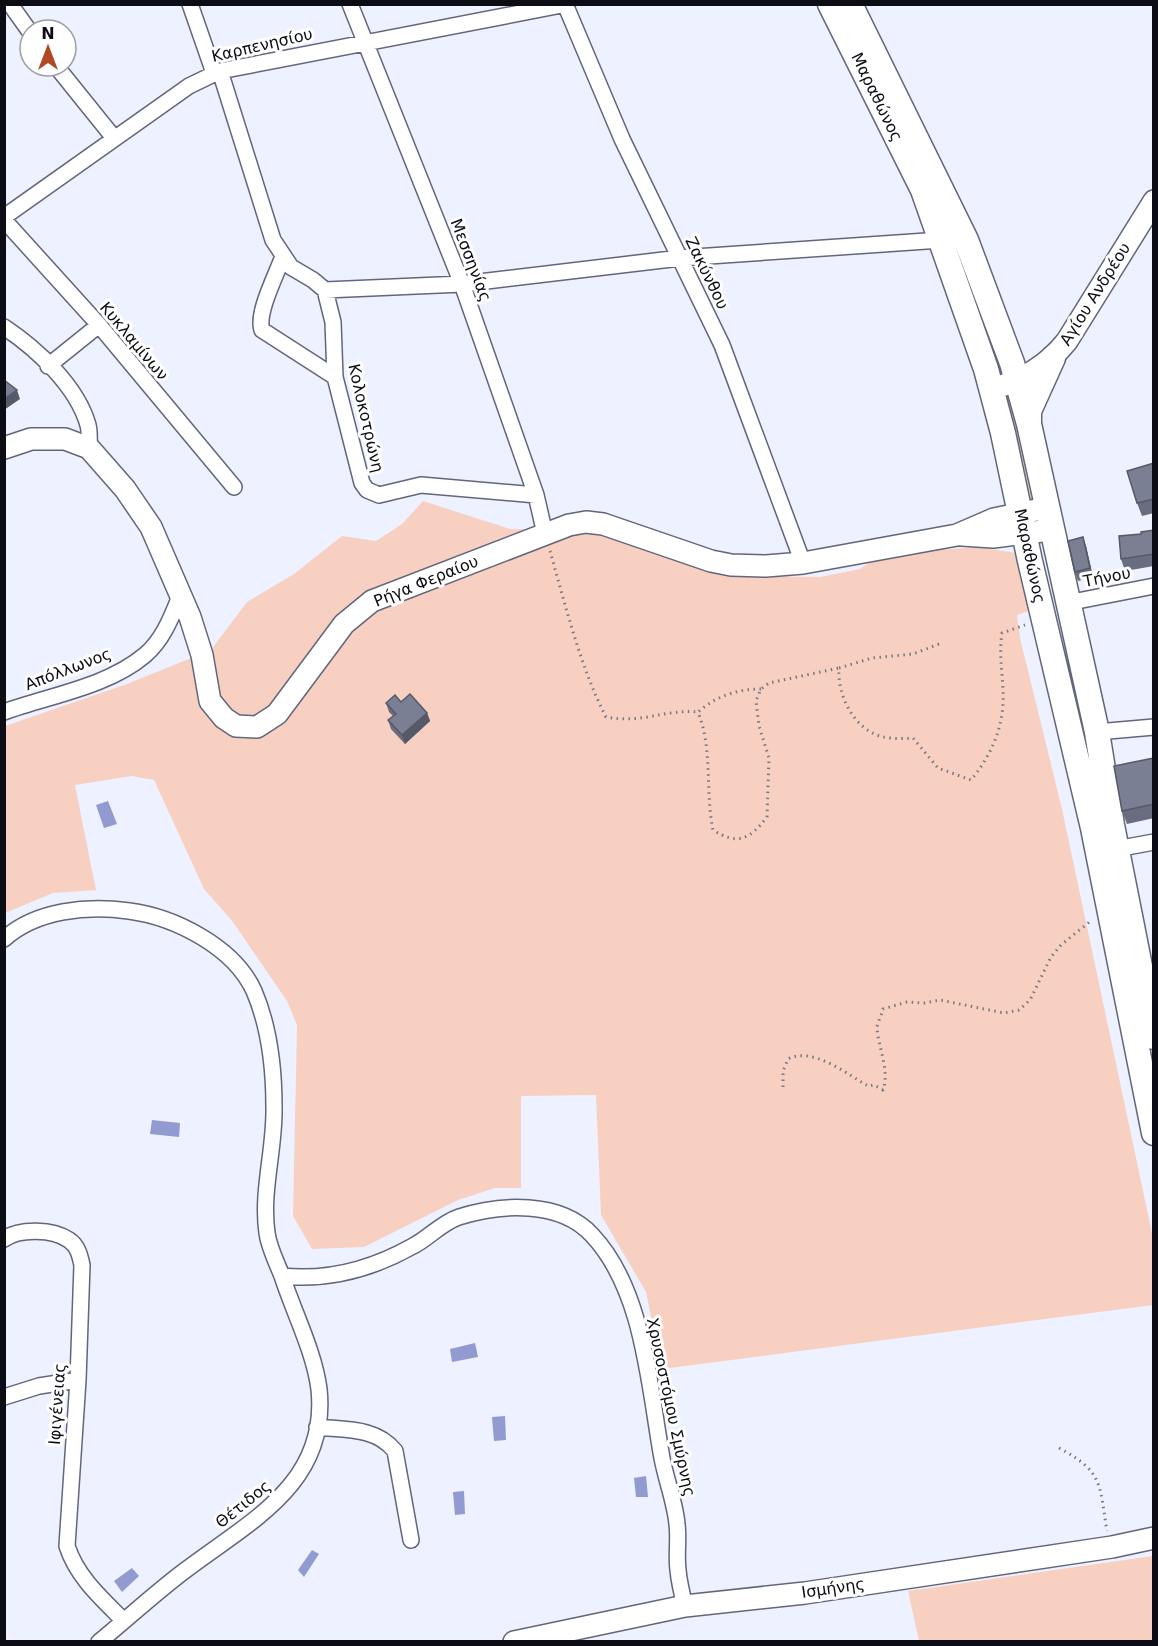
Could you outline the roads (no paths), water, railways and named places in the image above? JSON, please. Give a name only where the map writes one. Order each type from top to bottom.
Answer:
[{"type":"main road","name":"Μαραθώνος","points":[[830,4],[923,190],[992,389],[1094,828],[1154,1133]]},
{"type":"main road","name":"Μαραθώνος","points":[[850,4],[966,240],[992,307],[1017,382],[1029,424],[1048,519],[1097,732],[1116,849],[1150,1000],[1154,1037]]},
{"type":"main road","points":[[1029,424],[1029,411],[1053,358]]},
{"type":"street","points":[[10,4],[20,18]]},
{"type":"street","points":[[190,4],[217,72],[273,240],[291,267],[313,279],[325,290],[462,284],[680,258],[941,240]]},
{"type":"street","name":"Μεσσηνίας","points":[[350,4],[363,42],[462,284],[536,495],[545,534]]},
{"type":"street","name":"Καρπενησίου","points":[[4,218],[189,86],[217,72],[363,42],[565,5]]},
{"type":"street","name":"Ζακύνθου","points":[[565,5],[622,140],[722,345],[802,562]]},
{"type":"street","points":[[66,78],[114,138]]},
{"type":"street","name":"Αγίου Ανδρέου","points":[[992,389],[1017,382],[1053,358],[1067,341],[1154,201]]},
{"type":"street","name":"Κυκλαμίνων","points":[[4,218],[99,325],[234,488]]},
{"type":"street","points":[[283,256],[264,308],[260,323],[262,330],[335,377]]},
{"type":"street","name":"Κολοκοτρώνη","points":[[325,290],[333,322],[335,377],[362,483],[367,490],[379,495],[421,484],[536,495]]},
{"type":"street","points":[[48,366],[99,325]]},
{"type":"street","points":[[4,327],[26,342],[63,381],[88,426],[89,448],[65,439],[32,439],[4,448]]},
{"type":"street","name":"Ρήγα Φεραίου","points":[[89,448],[125,489],[151,527],[190,617],[202,655],[210,701],[224,718],[236,726],[257,727],[277,714],[344,624],[372,601],[545,534],[586,522],[603,524],[694,556],[731,565],[766,566],[802,562],[957,535],[993,537],[1023,523],[1048,519]]},
{"type":"street","name":"Τήνου","points":[[1067,603],[1154,586]]},
{"type":"street","name":"Απόλλωνος","points":[[4,712],[108,677],[146,654],[168,625],[180,596]]},
{"type":"street","points":[[1097,732],[1154,727]]},
{"type":"street","points":[[1116,849],[1154,842]]},
{"type":"street","points":[[4,939],[16,928],[44,916],[114,909],[145,913],[193,931],[216,947],[233,963],[253,990],[269,1042],[274,1107],[267,1178],[267,1234],[282,1276]]},
{"type":"street","name":"Χρυσοστόμου Σμύρνης","points":[[282,1276],[309,1279],[342,1275],[415,1246],[442,1225],[457,1218],[515,1207],[544,1210],[570,1219],[592,1234],[619,1274],[638,1324],[665,1475],[677,1523],[678,1570],[685,1606]]},
{"type":"street","name":"Ιφιγένειας","points":[[4,1239],[23,1232],[47,1233],[69,1240],[79,1251],[82,1265],[78,1380],[67,1546],[73,1564],[79,1572],[124,1621]]},
{"type":"street","name":"Θέτιδος","points":[[99,1641],[182,1572],[280,1500],[298,1478],[313,1446],[317,1427],[318,1389],[312,1361],[282,1276]]},
{"type":"street","points":[[4,1397],[39,1386],[78,1380]]},
{"type":"street","points":[[317,1427],[375,1433],[387,1440],[395,1451],[411,1540]]},
{"type":"street","name":"Ισμήνης","points":[[514,1641],[685,1606],[804,1593],[1112,1547],[1154,1538]]},
{"type":"water","points":[[108,801],[117,824],[104,828],[96,805]]},
{"type":"water","points":[[152,1120],[180,1123],[179,1137],[150,1134]]},
{"type":"water","points":[[475,1343],[478,1357],[452,1362],[450,1349]]},
{"type":"water","points":[[505,1416],[506,1440],[494,1441],[492,1417]]},
{"type":"water","points":[[646,1476],[648,1497],[636,1497],[634,1478]]},
{"type":"water","points":[[464,1491],[465,1514],[455,1515],[453,1492]]},
{"type":"water","points":[[312,1550],[319,1554],[304,1577],[298,1570]]},
{"type":"water","points":[[132,1568],[139,1576],[122,1592],[114,1581]]}]
